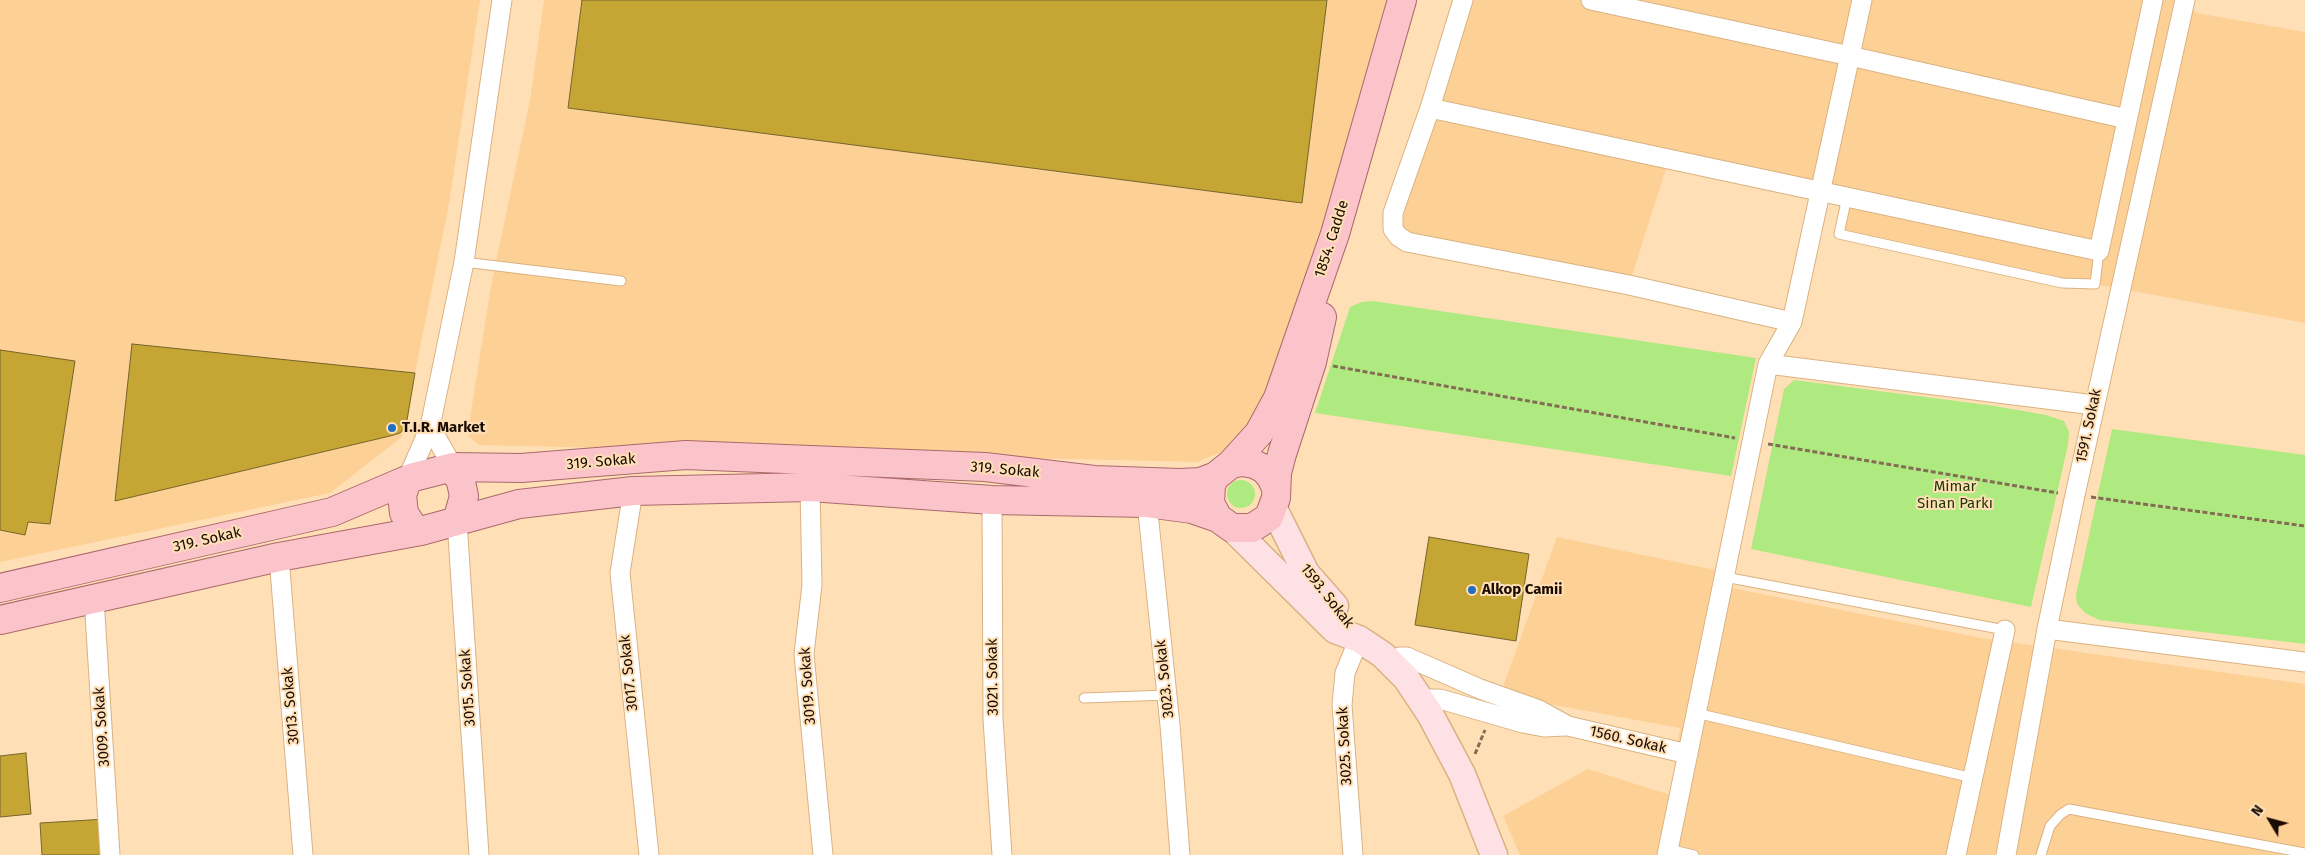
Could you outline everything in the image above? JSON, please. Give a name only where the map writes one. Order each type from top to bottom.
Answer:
[{"type":"main road","name":"1854. Cadde","points":[[1224,470],[1259,433],[1278,398],[1335,234],[1402,0]]},
{"type":"main road","points":[[1275,498],[1271,477],[1264,469],[1254,464],[1242,462],[1224,470],[1209,494],[1210,503],[1225,523],[1242,529],[1257,526],[1269,517],[1275,498],[1277,473],[1282,454],[1312,362],[1328,284],[1335,234]]},
{"type":"main road","name":"319. Sokak","points":[[0,588],[332,512],[407,480],[453,467],[522,468],[686,455],[985,467],[1094,480],[1180,483],[1200,482],[1224,470]]},
{"type":"main road","points":[[453,467],[462,482],[464,496],[457,521]]},
{"type":"main road","points":[[407,480],[402,496],[404,513],[409,523],[420,531]]},
{"type":"main road","name":"319. Sokak","points":[[0,620],[279,557],[420,531],[519,504],[633,491],[810,487],[992,500],[1148,503],[1192,509],[1225,523]]},
{"type":"main road","name":"1593. Sokak","points":[[1275,498],[1306,573],[1323,594],[1347,618],[1359,639]]},
{"type":"main road","name":"1593. Sokak","points":[[1225,523],[1335,630],[1346,636],[1359,639]]},
{"type":"main road","points":[[1359,639],[1390,662],[1406,678],[1423,703],[1462,774],[1494,855]]},
{"type":"street","points":[[407,480],[430,427],[464,262],[502,0]]},
{"type":"street","points":[[1462,0],[1430,108],[1393,213],[1393,229],[1398,236],[1407,242],[1629,285],[1792,322]]},
{"type":"street","points":[[1591,0],[2127,119]]},
{"type":"street","points":[[1668,852],[1768,364],[1792,322],[1862,0]]},
{"type":"street","points":[[1430,108],[2099,251],[2154,0]]},
{"type":"street","name":"1591. Sokak","points":[[2006,855],[2047,629],[2094,405],[2185,0]]},
{"type":"street","points":[[1768,364],[2094,405]]},
{"type":"street","points":[[430,427],[453,467]]},
{"type":"street","name":"3019. Sokak","points":[[810,487],[812,585],[804,654],[823,855]]},
{"type":"street","name":"3017. Sokak","points":[[633,491],[620,573],[649,855]]},
{"type":"street","name":"3021. Sokak","points":[[992,500],[993,719],[1002,855]]},
{"type":"street","name":"3023. Sokak","points":[[1148,503],[1167,695],[1180,855]]},
{"type":"street","name":"3015. Sokak","points":[[457,521],[479,855]]},
{"type":"street","name":"3013. Sokak","points":[[279,557],[303,855]]},
{"type":"street","name":"3009. Sokak","points":[[94,598],[110,855]]},
{"type":"street","points":[[2047,629],[2305,662]]},
{"type":"street","points":[[1956,855],[2005,630]]},
{"type":"street","name":"3025. Sokak","points":[[1353,855],[1342,705],[1345,673],[1359,639]]},
{"type":"street","points":[[1390,662],[1400,657],[1407,657],[1480,689],[1539,710],[1568,726]]},
{"type":"street","points":[[1477,710],[1482,709],[1487,700],[1487,695],[1480,689]]},
{"type":"street","points":[[1423,703],[1428,699],[1440,699],[1544,727],[1568,726]]},
{"type":"street","name":"1560. Sokak","points":[[1568,726],[1688,754]]},
{"type":"lane","points":[[1848,197],[1839,234],[2062,284],[2095,284],[2099,251]]},
{"type":"lane","points":[[464,262],[621,281]]},
{"type":"lane","points":[[1724,577],[2005,630]]},
{"type":"lane","points":[[1084,698],[1167,695]]},
{"type":"lane","points":[[1696,713],[1973,778]]},
{"type":"lane","points":[[2041,855],[2050,826],[2061,814],[2069,809],[2305,853]]},
{"type":"lane","points":[[1668,852],[1694,855]]},
{"type":"path","points":[[1312,362],[1740,439]]},
{"type":"path","points":[[1762,443],[2064,494]]},
{"type":"path","points":[[2086,497],[2305,526]]},
{"type":"path","points":[[1473,758],[1486,727]]},
{"type":"shaded area","points":[[0,0],[480,0],[449,204],[402,437],[330,493],[0,562]]},
{"type":"shaded area","points":[[544,0],[1392,0],[1289,348],[1244,433],[1224,451],[1197,462],[479,445],[468,436],[470,418],[491,286],[530,100]]},
{"type":"shaded area","points":[[1463,0],[2182,0],[2197,13],[2305,32],[2305,323],[2095,284],[2062,283],[1839,234],[1847,197],[1669,159],[1629,285],[1407,242],[1393,213]]},
{"type":"shaded area","points":[[1557,537],[1715,570],[1712,584],[1981,638],[2305,684],[2305,855],[1520,855],[1503,816],[1588,769],[1670,795],[1680,728],[1500,695]]},
{"type":"green space","points":[[1373,301],[1756,358],[1731,476],[1315,413],[1350,307],[1362,302]]},
{"type":"green space","name":"Mimar Sinan Parkı","points":[[1794,380],[1995,406],[2046,415],[2064,421],[2069,432],[2068,445],[2031,607],[1751,549],[1784,389]]},
{"type":"green space","points":[[2112,429],[2305,455],[2305,644],[2099,620],[2085,613],[2077,604],[2076,595]]},
{"type":"green space","points":[[1241,480],[1251,484],[1255,494],[1251,504],[1241,508],[1231,504],[1227,494],[1231,484]]},
{"type":"building","points":[[582,0],[1327,0],[1302,203],[568,108]]},
{"type":"building","points":[[132,344],[415,373],[406,426],[400,433],[390,436],[115,501]]},
{"type":"building","points":[[0,350],[75,361],[50,524],[28,522],[25,535],[0,530]]},
{"type":"building","name":"Alkop Camii","points":[[1429,537],[1529,554],[1516,641],[1415,625]]},
{"type":"building","points":[[26,753],[31,814],[0,817],[0,756]]},
{"type":"building","points":[[106,819],[108,855],[42,855],[40,823]]},
{"type":"place","name":"T.I.R. Market","points":[[392,428]]},
{"type":"place","name":"Alkop Camii","points":[[1472,590]]}]
